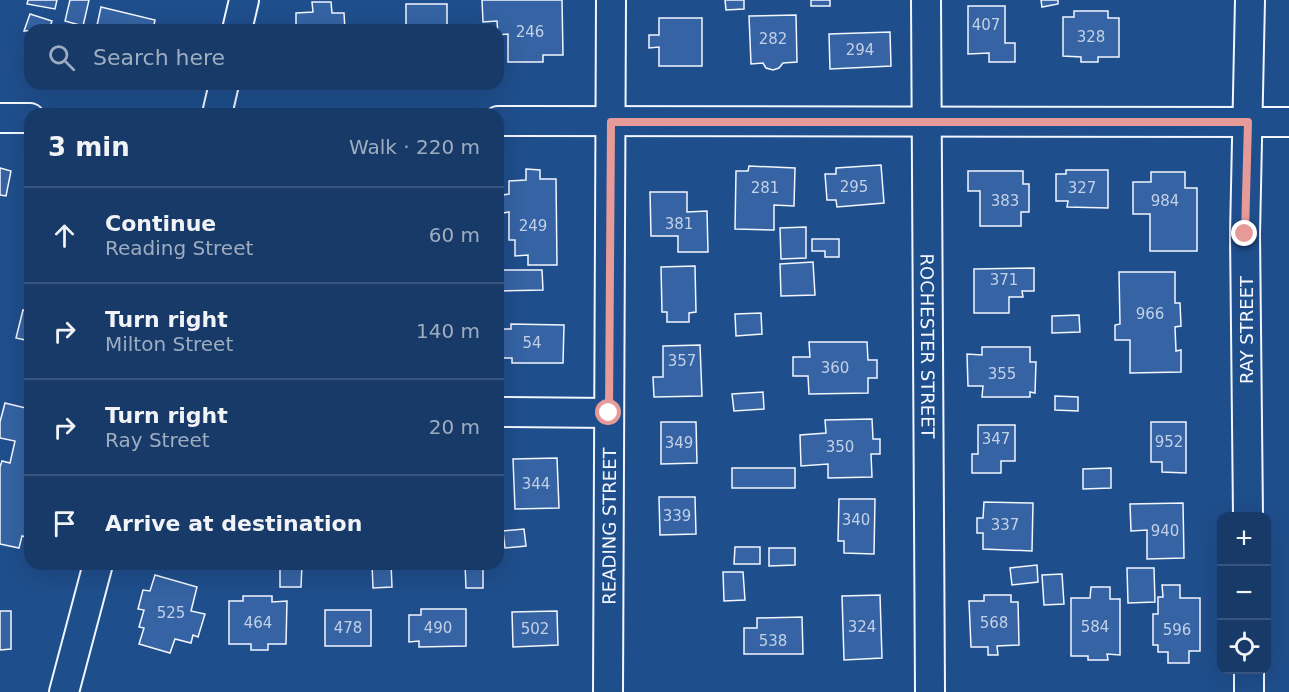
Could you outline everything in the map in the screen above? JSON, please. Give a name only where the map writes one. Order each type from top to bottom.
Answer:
[{"type":"street","points":[[238,24],[244,0]]},
{"type":"street","name":"READING STREET","points":[[608,692],[611,0]]},
{"type":"street","name":"ROCHESTER STREET","points":[[926,0],[924,123],[930,692]]},
{"type":"street","name":"RAY STREET","points":[[1248,512],[1245,234],[1250,0]]},
{"type":"street","points":[[218,108],[223,90]]},
{"type":"street","points":[[0,118],[24,118]]},
{"type":"street","points":[[504,121],[1289,122]]},
{"type":"street","points":[[504,412],[609,413]]},
{"type":"street","points":[[64,692],[96,570]]},
{"type":"street","points":[[1249,674],[1249,692]]},
{"type":"building","points":[[28,0],[57,0],[55,9],[27,4]]},
{"type":"building","points":[[70,0],[89,0],[83,24],[65,21]]},
{"type":"building","points":[[482,0],[562,0],[563,55],[543,55],[543,62],[508,62],[508,34],[504,34],[504,24],[497,24],[497,21],[483,22]]},
{"type":"building","points":[[725,0],[744,0],[744,9],[726,10]]},
{"type":"building","points":[[811,0],[830,0],[830,6],[811,6]]},
{"type":"building","points":[[1041,0],[1058,0],[1058,4],[1042,7]]},
{"type":"building","points":[[312,2],[331,2],[332,13],[344,13],[345,24],[296,24],[296,13],[313,12]]},
{"type":"building","points":[[406,4],[447,4],[447,24],[406,24]]},
{"type":"building","points":[[968,6],[1005,6],[1005,43],[1015,43],[1015,62],[989,62],[989,53],[968,54]]},
{"type":"building","points":[[101,7],[155,20],[154,24],[97,24]]},
{"type":"building","points":[[1074,11],[1108,11],[1108,18],[1119,18],[1119,57],[1098,57],[1098,62],[1081,62],[1081,57],[1063,56],[1063,17],[1074,17]]},
{"type":"building","points":[[30,14],[52,21],[51,24],[26,24]]},
{"type":"building","points":[[796,15],[797,62],[783,63],[779,68],[773,70],[766,68],[763,63],[751,64],[749,16]]},
{"type":"building","points":[[659,18],[702,18],[702,66],[659,66],[659,47],[649,48],[649,35],[659,35]]},
{"type":"building","points":[[890,32],[891,66],[830,69],[829,34]]},
{"type":"building","points":[[881,165],[884,203],[837,207],[836,200],[827,200],[825,174],[836,174],[836,168]]},
{"type":"building","points":[[749,166],[795,168],[794,206],[774,205],[774,230],[735,229],[736,171],[748,171]]},
{"type":"building","points":[[0,168],[11,171],[6,196],[0,195]]},
{"type":"building","points":[[526,169],[540,170],[540,179],[556,179],[557,265],[528,265],[528,255],[515,256],[515,240],[509,240],[509,212],[504,213],[504,195],[509,194],[509,181],[526,180]]},
{"type":"building","points":[[1066,170],[1108,170],[1108,208],[1067,207],[1068,201],[1056,201],[1056,174],[1066,174]]},
{"type":"building","points":[[968,171],[1023,171],[1023,184],[1029,184],[1029,212],[1021,212],[1021,226],[980,226],[980,191],[968,191]]},
{"type":"building","points":[[1151,172],[1185,172],[1185,188],[1197,188],[1197,251],[1150,251],[1150,214],[1133,214],[1133,182],[1151,182]]},
{"type":"building","points":[[650,192],[687,192],[687,212],[707,211],[708,252],[678,252],[678,236],[651,236]]},
{"type":"building","points":[[806,227],[806,258],[781,259],[780,228]]},
{"type":"building","points":[[812,239],[839,239],[839,257],[825,257],[825,251],[812,251]]},
{"type":"building","points":[[813,262],[815,295],[781,296],[780,264]]},
{"type":"building","points":[[695,266],[696,312],[689,313],[689,322],[667,322],[667,312],[662,312],[661,267]]},
{"type":"building","points":[[1034,268],[1034,291],[1022,291],[1023,297],[1009,297],[1009,313],[974,313],[974,269]]},
{"type":"building","points":[[504,270],[542,270],[543,290],[504,291]]},
{"type":"building","points":[[1119,272],[1175,272],[1175,303],[1180,303],[1181,326],[1175,327],[1176,351],[1181,350],[1181,372],[1130,373],[1130,340],[1115,340],[1115,325],[1120,324]]},
{"type":"building","points":[[23,310],[24,340],[16,338]]},
{"type":"building","points":[[761,313],[762,334],[736,336],[735,314]]},
{"type":"building","points":[[1079,315],[1080,332],[1052,333],[1052,316]]},
{"type":"building","points":[[511,324],[564,325],[563,363],[512,363],[512,358],[504,358],[504,329],[511,329]]},
{"type":"building","points":[[809,342],[867,342],[868,360],[877,360],[877,378],[868,378],[868,393],[809,394],[808,376],[793,376],[793,357],[810,357]]},
{"type":"building","points":[[700,345],[702,396],[654,397],[653,377],[663,377],[663,346]]},
{"type":"building","points":[[982,347],[1030,347],[1030,362],[1036,362],[1035,393],[1030,392],[1030,397],[982,397],[983,386],[968,386],[967,354],[982,355]]},
{"type":"building","points":[[763,392],[764,409],[734,411],[732,394]]},
{"type":"building","points":[[1055,396],[1078,397],[1078,411],[1055,410]]},
{"type":"building","points":[[5,403],[24,408],[24,536],[22,536],[19,548],[0,544],[0,467],[2,461],[10,463],[15,441],[0,438],[0,422]]},
{"type":"building","points":[[872,419],[873,439],[880,439],[880,454],[871,454],[872,477],[828,478],[828,464],[801,466],[800,435],[826,433],[825,420]]},
{"type":"building","points":[[661,422],[696,422],[697,463],[661,464]]},
{"type":"building","points":[[1151,422],[1186,422],[1186,473],[1162,472],[1162,462],[1151,462]]},
{"type":"building","points":[[978,425],[1015,425],[1015,461],[1001,461],[1001,473],[972,473],[972,454],[978,454]]},
{"type":"building","points":[[557,458],[559,508],[515,509],[513,459]]},
{"type":"building","points":[[732,468],[795,468],[795,488],[732,488]]},
{"type":"building","points":[[1111,468],[1111,488],[1083,489],[1083,469]]},
{"type":"building","points":[[659,497],[695,497],[696,534],[660,535]]},
{"type":"building","points":[[839,499],[875,499],[874,554],[844,553],[844,541],[838,541]]},
{"type":"building","points":[[984,502],[1033,503],[1032,551],[983,549],[983,533],[977,533],[977,518],[983,518]]},
{"type":"building","points":[[1183,503],[1184,558],[1147,559],[1147,530],[1131,531],[1130,504]]},
{"type":"building","points":[[524,529],[526,546],[505,548],[504,531]]},
{"type":"building","points":[[735,547],[760,547],[760,564],[734,564]]},
{"type":"building","points":[[769,548],[795,548],[795,565],[769,566]]},
{"type":"building","points":[[1037,565],[1038,582],[1012,585],[1010,568]]},
{"type":"building","points":[[1127,568],[1154,568],[1155,602],[1128,603]]},
{"type":"building","points":[[280,570],[302,570],[301,587],[280,587]]},
{"type":"building","points":[[372,570],[391,570],[392,587],[373,588]]},
{"type":"building","points":[[465,570],[483,570],[483,588],[466,588]]},
{"type":"building","points":[[723,572],[743,572],[745,600],[724,601]]},
{"type":"building","points":[[1062,574],[1064,604],[1044,605],[1042,575]]},
{"type":"building","points":[[155,575],[197,587],[191,611],[205,614],[198,637],[193,635],[191,643],[175,639],[170,653],[139,644],[144,628],[139,627],[144,610],[138,609],[143,590],[150,591]]},
{"type":"building","points":[[1162,585],[1180,585],[1180,598],[1200,598],[1200,651],[1189,651],[1189,663],[1168,663],[1168,652],[1158,652],[1158,645],[1153,645],[1153,614],[1158,614],[1158,597],[1163,597]]},
{"type":"building","points":[[1091,587],[1110,587],[1110,599],[1120,599],[1120,655],[1107,654],[1108,660],[1088,660],[1088,656],[1071,656],[1071,598],[1090,598]]},
{"type":"building","points":[[880,595],[882,658],[844,660],[842,596]]},
{"type":"building","points":[[984,595],[1011,595],[1011,602],[1018,602],[1019,645],[997,646],[998,655],[988,655],[988,647],[971,647],[969,601],[984,601]]},
{"type":"building","points":[[243,596],[272,596],[272,602],[287,601],[286,644],[268,644],[268,650],[251,650],[251,644],[229,644],[229,601],[243,601]]},
{"type":"building","points":[[421,609],[466,609],[466,646],[419,647],[419,641],[409,642],[409,615],[421,615]]},
{"type":"building","points":[[325,610],[371,610],[371,646],[325,646]]},
{"type":"building","points":[[0,611],[11,611],[11,649],[0,650]]},
{"type":"building","points":[[557,611],[558,645],[513,647],[512,612]]},
{"type":"building","points":[[802,617],[803,654],[744,654],[744,628],[757,628],[757,618]]},
{"type":"route","points":[[609,413],[611,122],[1248,122],[1245,234]]}]
